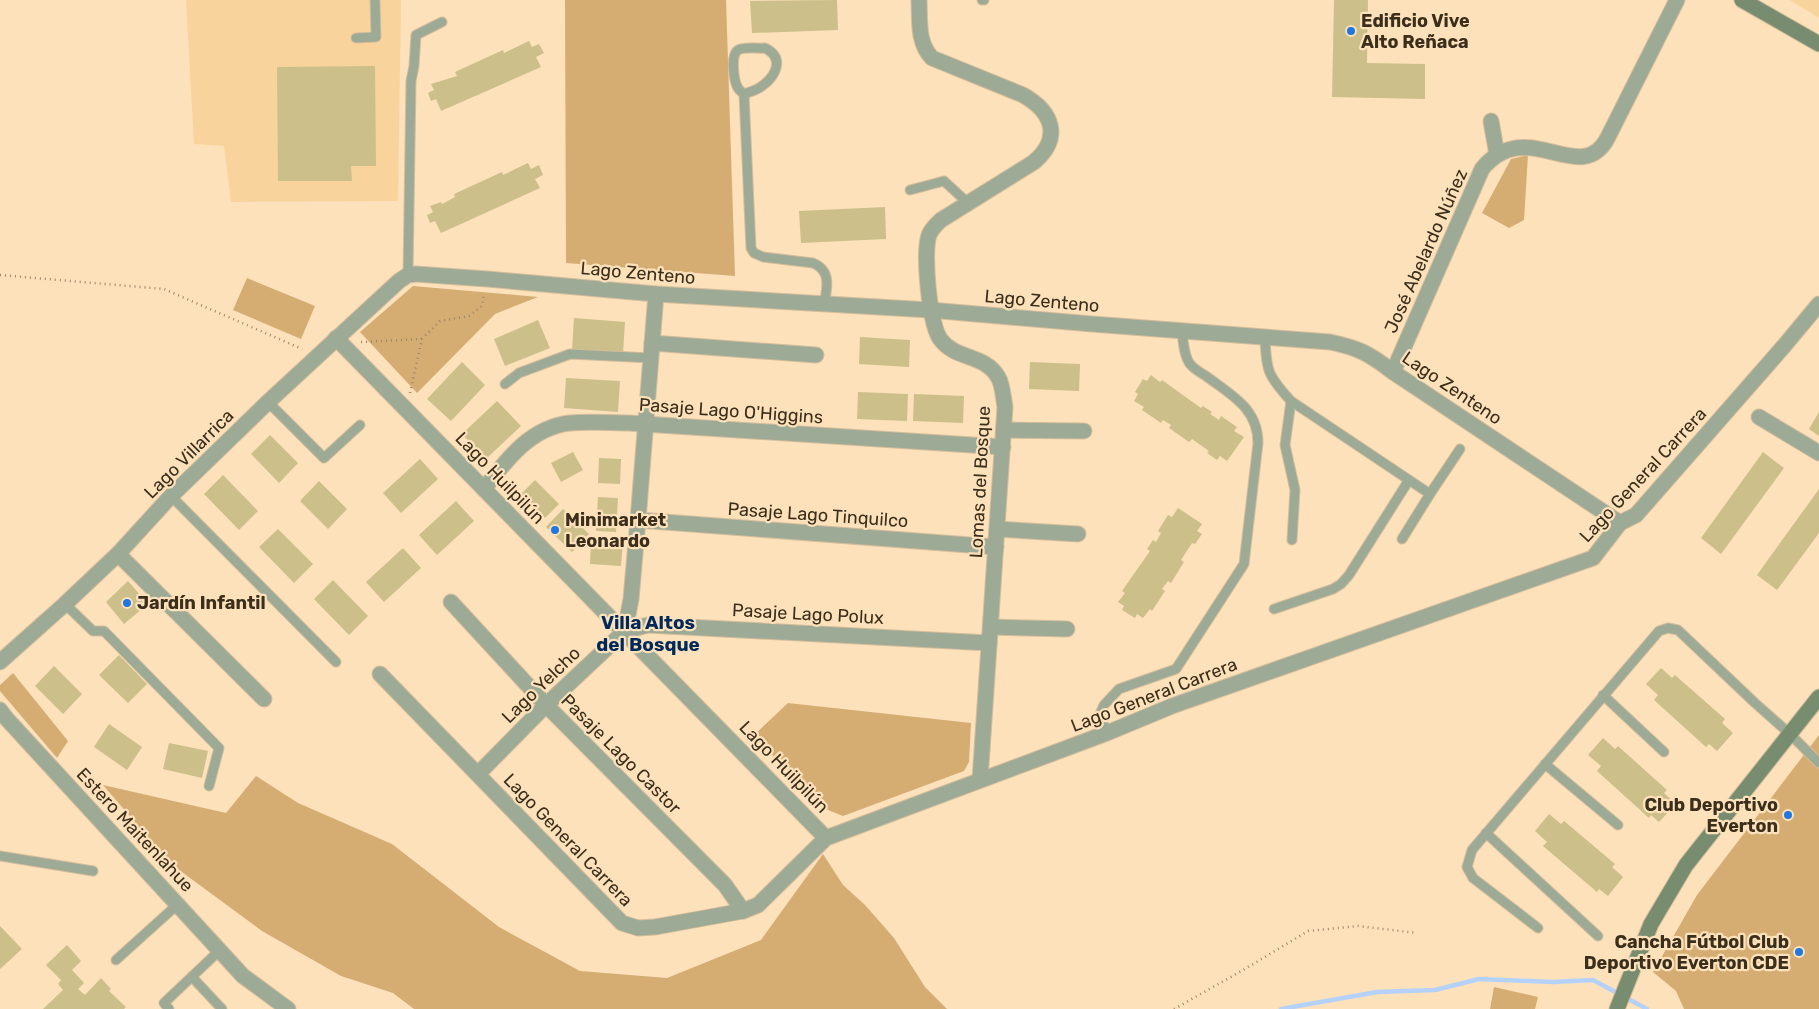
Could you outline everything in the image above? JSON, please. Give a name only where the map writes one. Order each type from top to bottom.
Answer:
[{"type":"street","name":"Lomas del Bosque","points":[[919,0],[921,42],[926,52],[932,58],[1035,102],[1044,112],[1051,132],[1050,142],[1045,152],[1034,162],[941,220],[932,228],[928,236],[930,310],[933,326],[940,339],[949,348],[962,355],[984,362],[991,367],[999,378],[1005,406],[980,780]]},
{"type":"street","points":[[1491,121],[1496,155],[1521,147],[1576,157],[1588,156],[1600,150],[1677,0]]},
{"type":"street","points":[[1742,0],[1754,4],[1819,44]]},
{"type":"street","name":"José Abelardo Núñez","points":[[1393,372],[1477,178],[1489,161],[1496,155]]},
{"type":"street","name":"Lago Zenteno","points":[[408,275],[487,279],[656,294],[930,310],[1330,342],[1353,347],[1370,354],[1393,372],[1620,523]]},
{"type":"street","name":"Lago Villarrica","points":[[0,662],[118,554],[171,496],[268,402],[317,356],[339,340],[399,281],[408,275]]},
{"type":"street","points":[[625,632],[631,600],[656,294]]},
{"type":"street","name":"Lago General Carrera","points":[[380,674],[622,924],[638,928],[655,927],[743,911],[758,905],[826,838],[1107,733],[1172,706],[1593,558],[1620,523],[1636,515],[1819,304]]},
{"type":"street","name":"Lago Huilpilún","points":[[339,340],[826,838]]},
{"type":"street","points":[[652,351],[816,355]]},
{"type":"street","points":[[1759,417],[1819,453]]},
{"type":"street","name":"Pasaje Lago O'Higgins","points":[[484,489],[519,448],[539,432],[550,427],[570,423],[645,425],[1002,448]]},
{"type":"street","points":[[1004,430],[1084,431]]},
{"type":"street","name":"Pasaje Lago Tinquilco","points":[[638,520],[996,547]]},
{"type":"street","points":[[997,529],[1078,534]]},
{"type":"street","points":[[118,554],[264,699]]},
{"type":"street","name":"Pasaje Lago Castor","points":[[451,602],[546,704],[725,885],[743,911]]},
{"type":"street","name":"Pasaje Lago Polux","points":[[625,632],[648,625],[989,643]]},
{"type":"street","points":[[991,627],[1067,630]]},
{"type":"street","name":"Lago Yelcho","points":[[478,774],[546,704],[625,632]]},
{"type":"street","points":[[1617,1009],[1651,924],[1682,872],[1819,697]]},
{"type":"street","name":"Estero Maitenlahue","points":[[0,710],[244,976],[288,1009]]},
{"type":"lane","points":[[356,38],[376,37],[375,0]]},
{"type":"lane","points":[[408,275],[411,81],[416,35],[442,22]]},
{"type":"lane","points":[[744,94],[761,87],[775,72],[777,64],[772,52],[766,48],[740,49],[735,52],[733,58],[736,83],[738,89],[744,94],[751,248],[754,253],[763,258],[818,265],[825,272],[828,281],[824,305]]},
{"type":"lane","points":[[910,190],[944,181],[968,203]]},
{"type":"lane","points":[[1107,733],[1100,716],[1104,705],[1119,689],[1176,669],[1244,564],[1258,431],[1254,419],[1244,405],[1190,364],[1182,331]]},
{"type":"lane","points":[[1265,337],[1267,368],[1274,380],[1291,400],[1430,494]]},
{"type":"lane","points":[[506,384],[519,373],[570,354],[652,351]]},
{"type":"lane","points":[[1291,400],[1285,445],[1295,490],[1292,540]]},
{"type":"lane","points":[[268,402],[324,458],[360,425]]},
{"type":"lane","points":[[1402,539],[1460,449]]},
{"type":"lane","points":[[1274,609],[1333,589],[1341,584],[1349,575],[1409,480]]},
{"type":"lane","points":[[171,496],[336,662]]},
{"type":"lane","points":[[65,604],[93,631],[104,631],[219,748],[209,786]]},
{"type":"lane","points":[[1538,928],[1473,878],[1466,867],[1472,850],[1663,628],[1673,628],[1682,634],[1819,763]]},
{"type":"lane","points":[[1603,696],[1664,752]]},
{"type":"lane","points":[[1545,764],[1618,825]]},
{"type":"lane","points":[[1486,833],[1598,936]]},
{"type":"lane","points":[[0,856],[93,871]]},
{"type":"lane","points":[[116,960],[178,904]]},
{"type":"lane","points":[[169,1009],[164,1004],[220,950]]},
{"type":"lane","points":[[192,976],[222,1009]]},
{"type":"path","points":[[0,275],[164,289],[317,356]]},
{"type":"path","points":[[406,409],[422,339],[440,321],[469,316],[482,306],[487,279]]},
{"type":"path","points":[[339,340],[422,339]]},
{"type":"path","points":[[1174,1009],[1246,969],[1308,931],[1358,926],[1417,933]]},
{"type":"shaded area","points":[[186,0],[401,0],[398,201],[231,202],[224,146],[194,144]]},
{"type":"shaded area","points":[[565,0],[726,0],[735,276],[566,263]]},
{"type":"shaded area","points":[[1790,0],[1819,0],[1819,18]]},
{"type":"shaded area","points":[[1528,155],[1524,220],[1509,228],[1482,213],[1511,159]]},
{"type":"shaded area","points":[[247,278],[315,306],[301,339],[233,310]]},
{"type":"shaded area","points":[[413,286],[538,297],[495,314],[417,393],[360,332]]},
{"type":"shaded area","points":[[13,673],[68,741],[57,758],[0,691],[0,685]]},
{"type":"shaded area","points":[[788,703],[971,723],[969,762],[964,771],[843,816],[828,810],[753,736]]},
{"type":"shaded area","name":"Club Deportivo Everton","points":[[1819,735],[1819,1009],[1684,1009],[1676,991],[1653,972],[1697,895]]},
{"type":"shaded area","points":[[256,776],[298,803],[392,844],[499,927],[580,971],[667,978],[761,940],[823,854],[843,885],[865,905],[894,938],[925,987],[947,1009],[414,1009],[393,993],[341,976],[262,931],[171,864],[103,785],[226,813]]},
{"type":"shaded area","points":[[1494,987],[1538,997],[1535,1009],[1490,1009]]},
{"type":"building","points":[[837,0],[838,30],[752,33],[750,1]]},
{"type":"building","name":"Edificio Vive Alto Reñaca","points":[[1334,0],[1368,0],[1367,63],[1425,64],[1425,99],[1332,97]]},
{"type":"building","points":[[529,41],[532,47],[539,44],[544,53],[536,57],[541,67],[441,111],[436,99],[431,101],[428,93],[434,90],[431,84],[457,76],[455,72],[503,50],[504,53]]},
{"type":"building","points":[[375,66],[376,166],[351,166],[352,181],[278,181],[277,67]]},
{"type":"building","points":[[528,163],[531,169],[539,165],[543,175],[535,179],[540,188],[441,233],[435,221],[430,223],[427,215],[433,212],[430,206],[441,202],[442,204],[455,197],[454,194],[502,172],[503,175]]},
{"type":"building","points":[[885,207],[886,239],[801,243],[799,211]]},
{"type":"building","points":[[574,318],[625,322],[623,354],[572,350]]},
{"type":"building","points":[[538,320],[550,348],[505,366],[494,339]]},
{"type":"building","points":[[860,337],[910,340],[909,367],[859,364]]},
{"type":"building","points":[[462,362],[485,385],[451,421],[427,399]]},
{"type":"building","points":[[1030,362],[1080,364],[1079,391],[1029,389]]},
{"type":"building","points":[[1151,375],[1160,382],[1162,380],[1201,408],[1203,406],[1219,420],[1221,416],[1237,427],[1234,431],[1244,437],[1227,461],[1220,456],[1217,460],[1207,453],[1209,451],[1192,439],[1189,442],[1169,428],[1171,425],[1163,420],[1161,423],[1142,410],[1144,407],[1134,401],[1138,394],[1135,392],[1143,379],[1147,381]]},
{"type":"building","points":[[566,378],[620,381],[618,412],[564,408]]},
{"type":"building","points":[[858,392],[908,394],[907,421],[857,419]]},
{"type":"building","points":[[914,394],[964,396],[963,423],[913,421]]},
{"type":"building","points":[[497,401],[521,426],[486,459],[462,434]]},
{"type":"building","points":[[1819,412],[1819,436],[1809,429]]},
{"type":"building","points":[[270,435],[298,463],[279,483],[251,454]]},
{"type":"building","points":[[573,452],[583,470],[561,482],[551,463]]},
{"type":"building","points":[[1763,452],[1784,468],[1721,554],[1701,538]]},
{"type":"building","points":[[599,458],[621,459],[620,484],[598,483]]},
{"type":"building","points":[[420,459],[438,479],[401,513],[383,493]]},
{"type":"building","points":[[223,475],[258,511],[239,530],[204,494]]},
{"type":"building","points":[[535,480],[559,504],[545,518],[521,494]]},
{"type":"building","points":[[319,481],[347,509],[328,529],[300,501]]},
{"type":"building","points":[[1819,489],[1819,533],[1777,590],[1757,575]]},
{"type":"building","points":[[598,497],[618,498],[616,532],[596,531]]},
{"type":"building","points":[[456,501],[474,521],[437,555],[419,535]]},
{"type":"building","points":[[1178,508],[1202,524],[1197,531],[1202,534],[1195,544],[1192,543],[1181,560],[1184,562],[1171,583],[1168,581],[1162,589],[1165,591],[1152,611],[1150,609],[1143,618],[1137,614],[1135,618],[1122,610],[1124,606],[1118,602],[1125,593],[1122,591],[1150,551],[1147,549],[1153,540],[1156,542],[1161,533],[1158,531],[1168,515],[1172,517]]},
{"type":"building","points":[[563,509],[589,534],[572,552],[546,527]]},
{"type":"building","points":[[278,529],[313,564],[294,583],[259,547]]},
{"type":"building","points":[[591,540],[623,542],[621,566],[590,564]]},
{"type":"building","points":[[403,548],[421,568],[384,602],[366,582]]},
{"type":"building","points":[[333,580],[368,616],[349,635],[314,599]]},
{"type":"building","name":"Jardín Infantil","points":[[128,581],[148,604],[124,624],[106,602]]},
{"type":"building","points":[[119,655],[147,684],[128,703],[99,675]]},
{"type":"building","points":[[54,666],[82,694],[63,714],[35,686]]},
{"type":"building","points":[[1661,668],[1672,678],[1675,675],[1725,719],[1722,723],[1733,733],[1717,751],[1709,744],[1706,747],[1654,700],[1658,695],[1646,684]]},
{"type":"building","points":[[109,724],[142,747],[127,770],[94,747]]},
{"type":"building","points":[[1603,738],[1615,749],[1618,746],[1667,790],[1664,793],[1676,804],[1659,822],[1651,815],[1649,818],[1597,771],[1601,766],[1588,755]]},
{"type":"building","points":[[169,743],[208,751],[202,778],[163,769]]},
{"type":"building","points":[[1549,814],[1561,824],[1564,821],[1615,864],[1612,867],[1623,877],[1608,896],[1599,889],[1597,892],[1543,846],[1547,842],[1535,831]]},
{"type":"building","points":[[0,926],[22,949],[0,969]]},
{"type":"building","points":[[67,945],[81,961],[72,970],[84,983],[78,989],[85,995],[101,978],[111,989],[109,991],[126,1007],[124,1009],[43,1009],[63,990],[58,984],[61,980],[46,965]]},
{"type":"waterway","points":[[1281,1009],[1377,992],[1435,990],[1479,979],[1553,982],[1593,980],[1647,1009]]},
{"type":"place","name":"Edificio Vive Alto Reñaca","points":[[1351,31]]},
{"type":"place","name":"Minimarket Leonardo","points":[[555,530]]},
{"type":"place","name":"Jardín Infantil","points":[[127,603]]},
{"type":"place","name":"Club Deportivo Everton","points":[[1788,815]]},
{"type":"place","name":"Cancha Fútbol Club Deportivo Everton CDE","points":[[1799,952]]},
{"type":"district","name":"Villa Altos del Bosque","points":[[648,633]]}]
